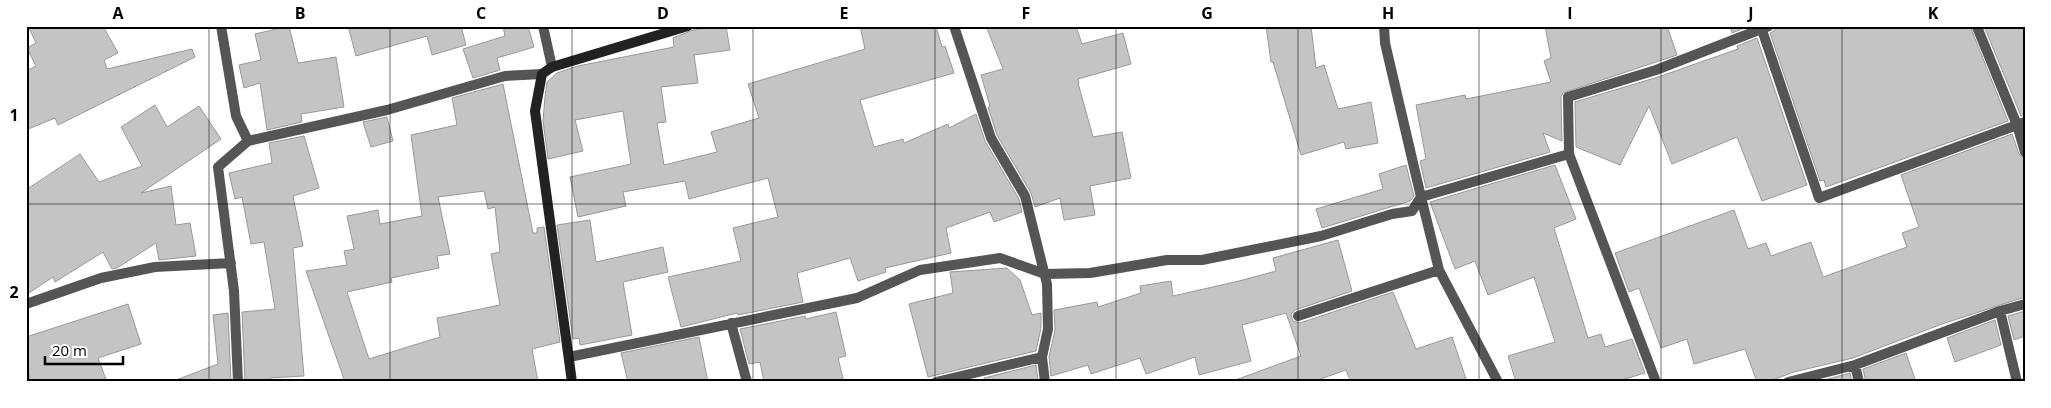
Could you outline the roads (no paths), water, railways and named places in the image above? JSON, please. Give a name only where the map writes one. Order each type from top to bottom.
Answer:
[{"type":"main road","points":[[572,382],[535,111],[542,74],[552,67],[688,26]]},
{"type":"street","points":[[221,26],[236,116],[248,141]]},
{"type":"street","points":[[543,26],[552,67]]},
{"type":"street","points":[[954,26],[991,138],[1025,196],[1045,274],[1048,329],[1042,357],[1045,382]]},
{"type":"street","points":[[1384,26],[1385,43],[1438,270],[1498,382]]},
{"type":"street","points":[[1977,27],[2021,124],[2025,152]]},
{"type":"street","points":[[1656,382],[1569,154],[1568,97],[1656,70],[1766,28],[1819,198],[2021,124]]},
{"type":"street","points":[[238,382],[231,263],[218,167],[248,141],[388,110],[505,76],[542,74]]},
{"type":"street","points":[[568,357],[857,298],[920,270],[1000,258],[1045,274],[1090,273],[1167,260],[1202,260],[1321,236],[1392,214],[1412,211],[1421,197],[1569,154]]},
{"type":"street","points":[[26,304],[101,278],[155,267],[231,263]]},
{"type":"street","points":[[1298,316],[1438,270]]},
{"type":"street","points":[[1788,382],[1855,365],[2000,311],[2025,304]]},
{"type":"street","points":[[2000,311],[2017,382]]},
{"type":"street","points":[[731,323],[747,382]]},
{"type":"street","points":[[936,382],[1042,357]]},
{"type":"street","points":[[1855,365],[1859,382]]}]
